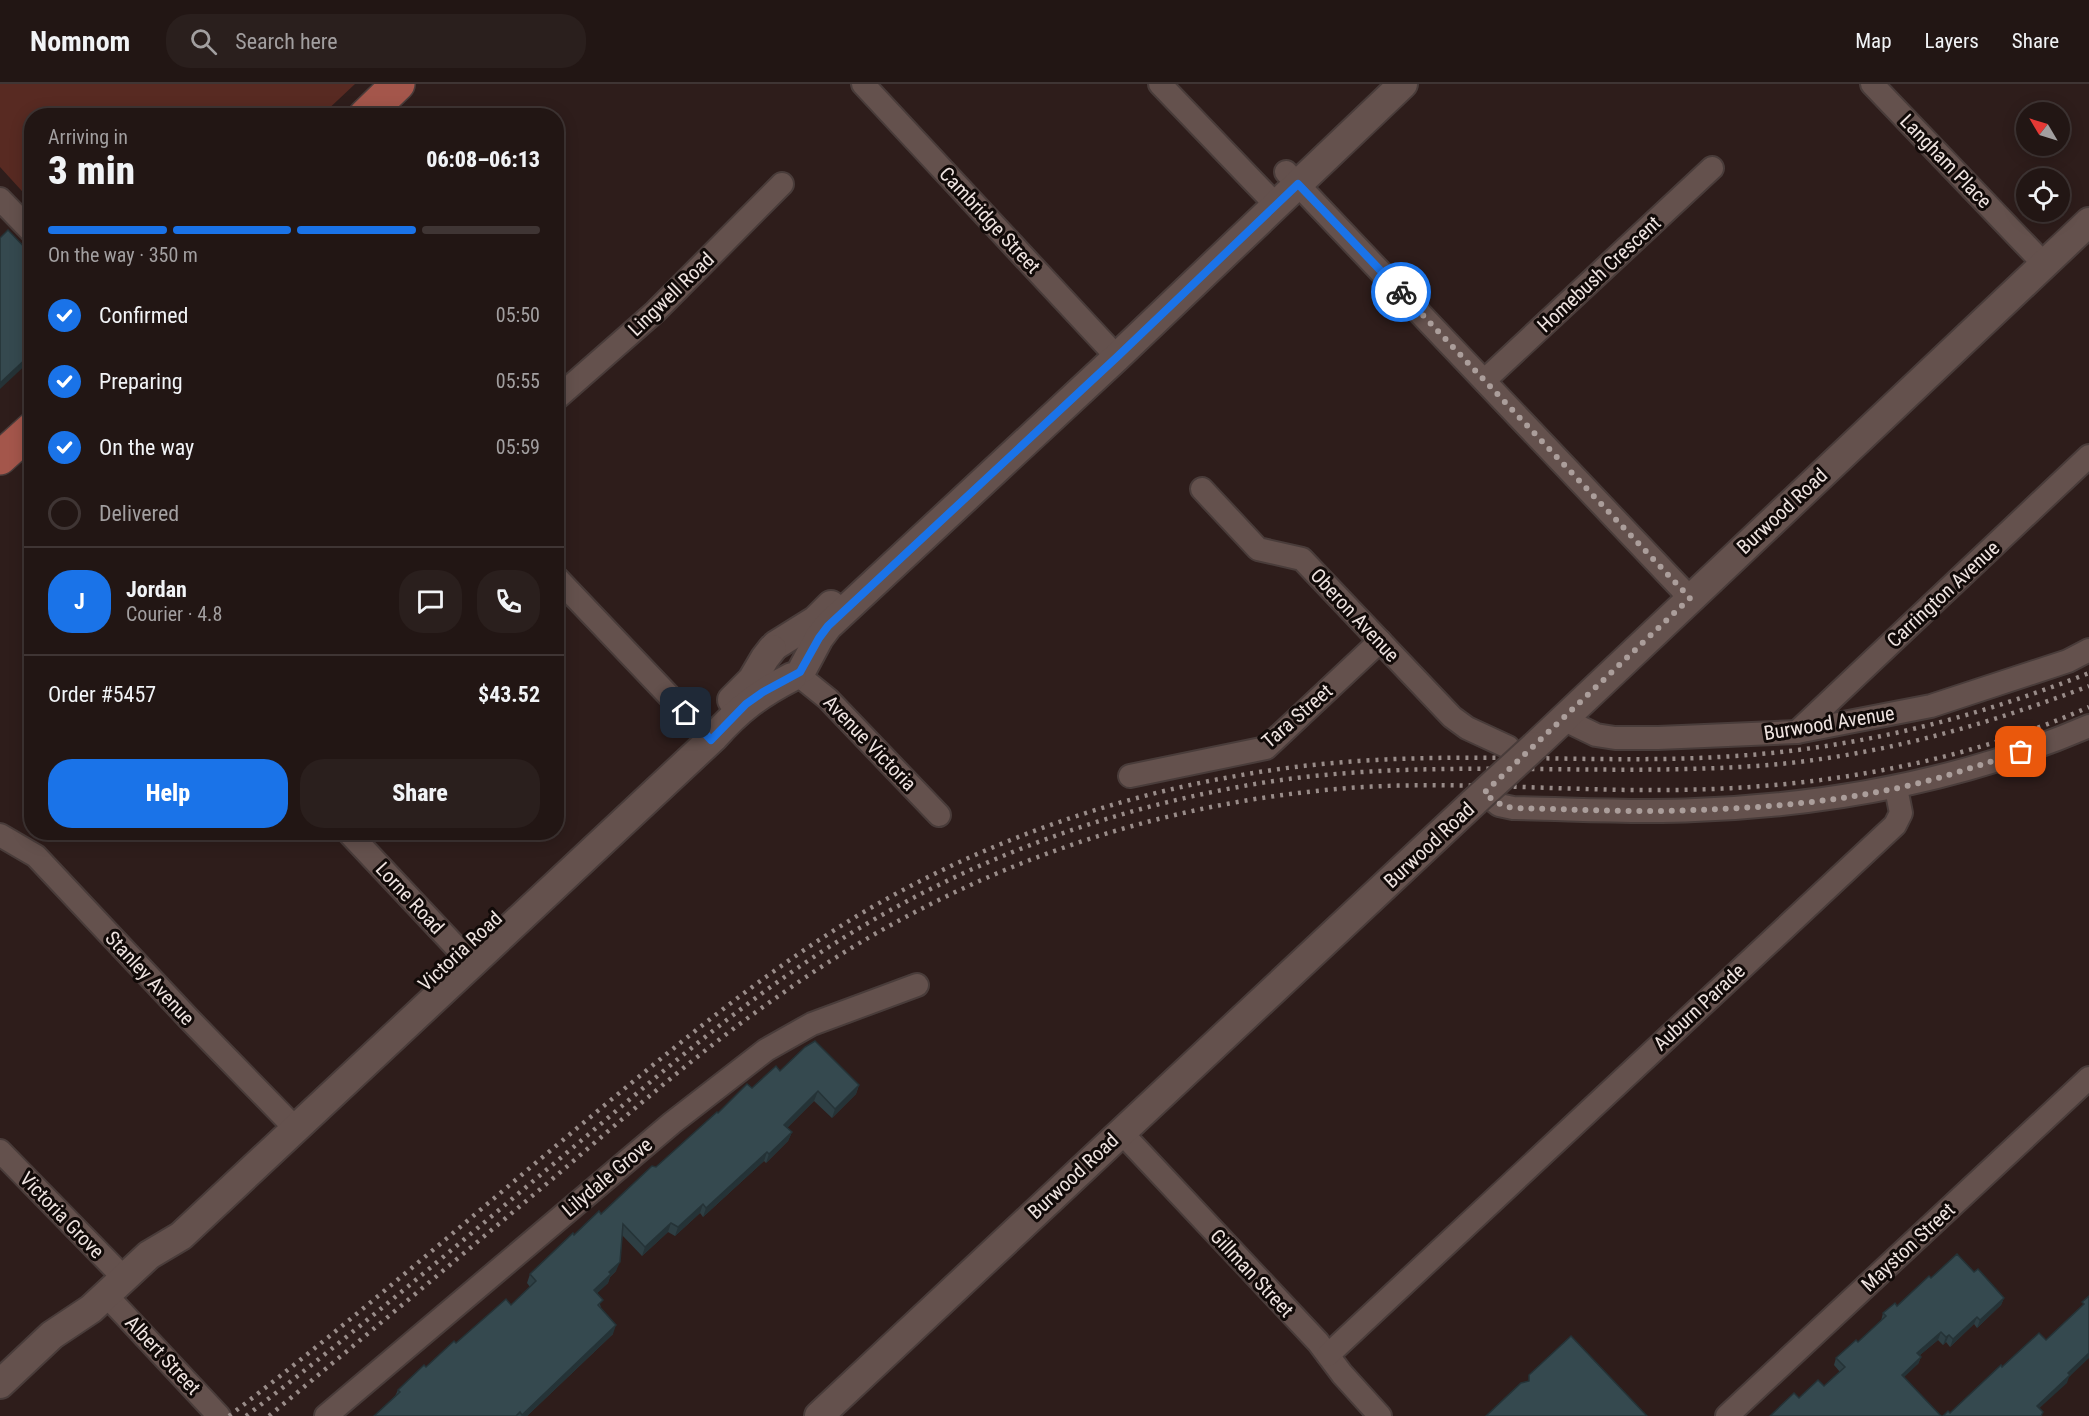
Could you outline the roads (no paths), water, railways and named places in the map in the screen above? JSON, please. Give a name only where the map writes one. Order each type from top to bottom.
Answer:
[{"type":"main road","points":[[373,108],[398,84]]},
{"type":"main road","points":[[0,458],[24,436]]},
{"type":"street","name":"Cambridge Street","points":[[863,84],[1112,351]]},
{"type":"street","points":[[1160,84],[1271,199]]},
{"type":"street","name":"Victoria Road","points":[[705,733],[763,692],[797,673],[828,626],[909,540],[1271,199],[1378,84]]},
{"type":"street","name":"Victoria Road","points":[[1292,178],[1403,84]]},
{"type":"street","name":"Langham Place","points":[[1872,84],[2044,264]]},
{"type":"street","name":"Homebush Crescent","points":[[1485,380],[1712,168]]},
{"type":"street","points":[[1292,178],[1690,598]]},
{"type":"street","name":"Lingwell Road","points":[[564,392],[655,312],[782,184]]},
{"type":"street","points":[[0,199],[24,224]]},
{"type":"street","name":"Burwood Road","points":[[819,1416],[1121,1132],[1484,798],[1522,746],[1563,719],[2089,222]]},
{"type":"street","name":"Carrington Avenue","points":[[1797,732],[2089,456]]},
{"type":"street","name":"Oberon Avenue","points":[[1202,489],[1258,549],[1302,559],[1452,717],[1467,728],[1522,746]]},
{"type":"street","name":"Victoria Road","points":[[0,1384],[52,1335],[107,1294],[149,1255],[181,1236],[290,1122],[705,733],[744,689],[774,647],[816,620],[840,594],[909,540]]},
{"type":"street","points":[[564,585],[705,733]]},
{"type":"street","name":"Tara Street","points":[[1130,776],[1266,748],[1380,641]]},
{"type":"street","points":[[774,647],[769,659],[771,669],[778,676],[797,673]]},
{"type":"street","name":"Burwood Avenue","points":[[1563,719],[1596,735],[1615,738],[1797,732],[1931,706],[2068,661],[2089,650]]},
{"type":"street","name":"Avenue Victoria","points":[[797,673],[823,694],[939,815]]},
{"type":"street","points":[[1484,798],[1513,808],[1693,811],[1808,802],[1896,788],[1952,774],[2089,726]]},
{"type":"street","name":"Auburn Parade","points":[[1328,1355],[1895,825],[1901,813],[1896,788]]},
{"type":"street","name":"Stanley Avenue","points":[[0,835],[36,856],[190,1020],[290,1122]]},
{"type":"street","name":"Lorne Road","points":[[355,840],[465,957]]},
{"type":"street","name":"Lilydale Grove","points":[[326,1416],[672,1123],[766,1050],[812,1024],[917,985]]},
{"type":"street","name":"Mayston Street","points":[[1726,1416],[2089,1078]]},
{"type":"street","name":"Gillman Street","points":[[1121,1132],[1328,1355],[1380,1416]]},
{"type":"street","name":"Victoria Grove","points":[[0,1151],[96,1251],[107,1294]]},
{"type":"street","name":"Victoria Road","points":[[0,1406],[64,1346],[107,1294]]},
{"type":"street","name":"Albert Street","points":[[107,1294],[219,1416]]},
{"type":"railway","points":[[229,1416],[363,1309],[582,1124],[750,989],[820,939],[857,916],[946,868],[993,847],[1088,812],[1137,798],[1187,786],[1285,768],[1408,759],[1660,759],[1781,752],[1871,738],[1959,717],[2089,673]]},
{"type":"railway","points":[[246,1416],[377,1312],[656,1077],[794,970],[868,923],[913,898],[1007,854],[1055,836],[1154,806],[1255,784],[1315,776],[1436,769],[1618,770],[1739,767],[1829,758],[1961,729],[2089,686]]},
{"type":"railway","points":[[269,1416],[663,1085],[750,1016],[840,955],[903,918],[968,886],[1035,858],[1173,815],[1244,801],[1316,791],[1359,787],[1446,785],[1619,790],[1717,789],[1826,779],[1880,771],[1986,745],[2038,728],[2089,707]]}]
